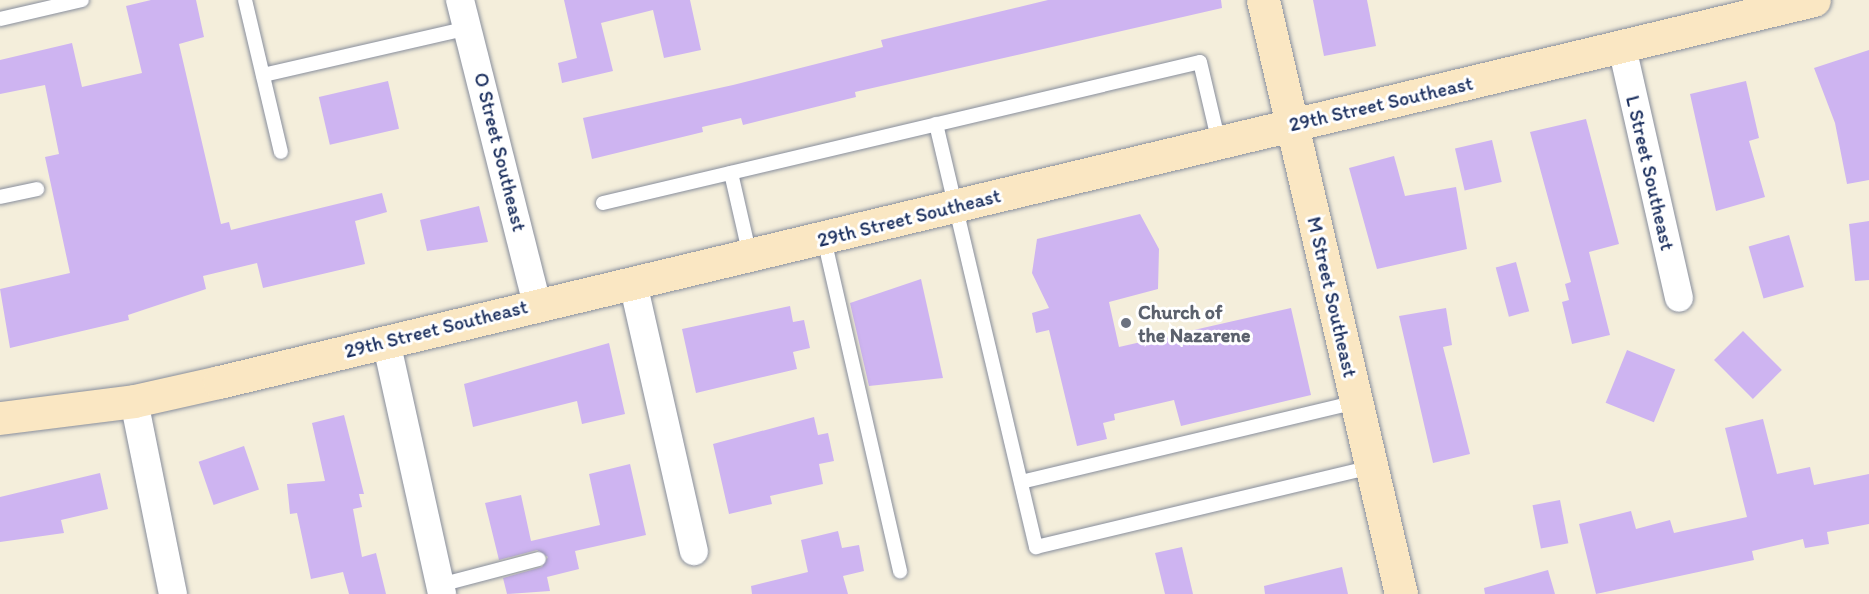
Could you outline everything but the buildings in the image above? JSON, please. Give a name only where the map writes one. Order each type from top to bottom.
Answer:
[{"type":"street","name":"O Street Southeast","points":[[460,0],[537,304]]},
{"type":"street","name":"M Street Southeast","points":[[1263,0],[1401,594]]},
{"type":"street","name":"29th Street Southeast","points":[[0,418],[134,401],[537,304],[824,239],[1814,0]]},
{"type":"street","name":"L Street Southeast","points":[[1622,47],[1679,298]]},
{"type":"street","points":[[633,283],[694,550]]},
{"type":"street","points":[[386,341],[441,589]]},
{"type":"street","points":[[134,401],[173,594]]},
{"type":"lane","points":[[0,19],[82,0]]},
{"type":"lane","points":[[245,0],[280,152]]},
{"type":"lane","points":[[263,75],[468,28]]},
{"type":"lane","points":[[603,203],[1200,62],[1220,143]]},
{"type":"lane","points":[[936,124],[1036,547],[1372,467]]},
{"type":"lane","points":[[731,173],[750,256]]},
{"type":"lane","points":[[0,197],[37,189]]},
{"type":"lane","points":[[824,239],[900,571]]},
{"type":"lane","points":[[1021,482],[1357,402]]},
{"type":"lane","points":[[441,589],[539,559]]},
{"type":"place","name":"Church of the Nazarene","points":[[1126,323]]}]
